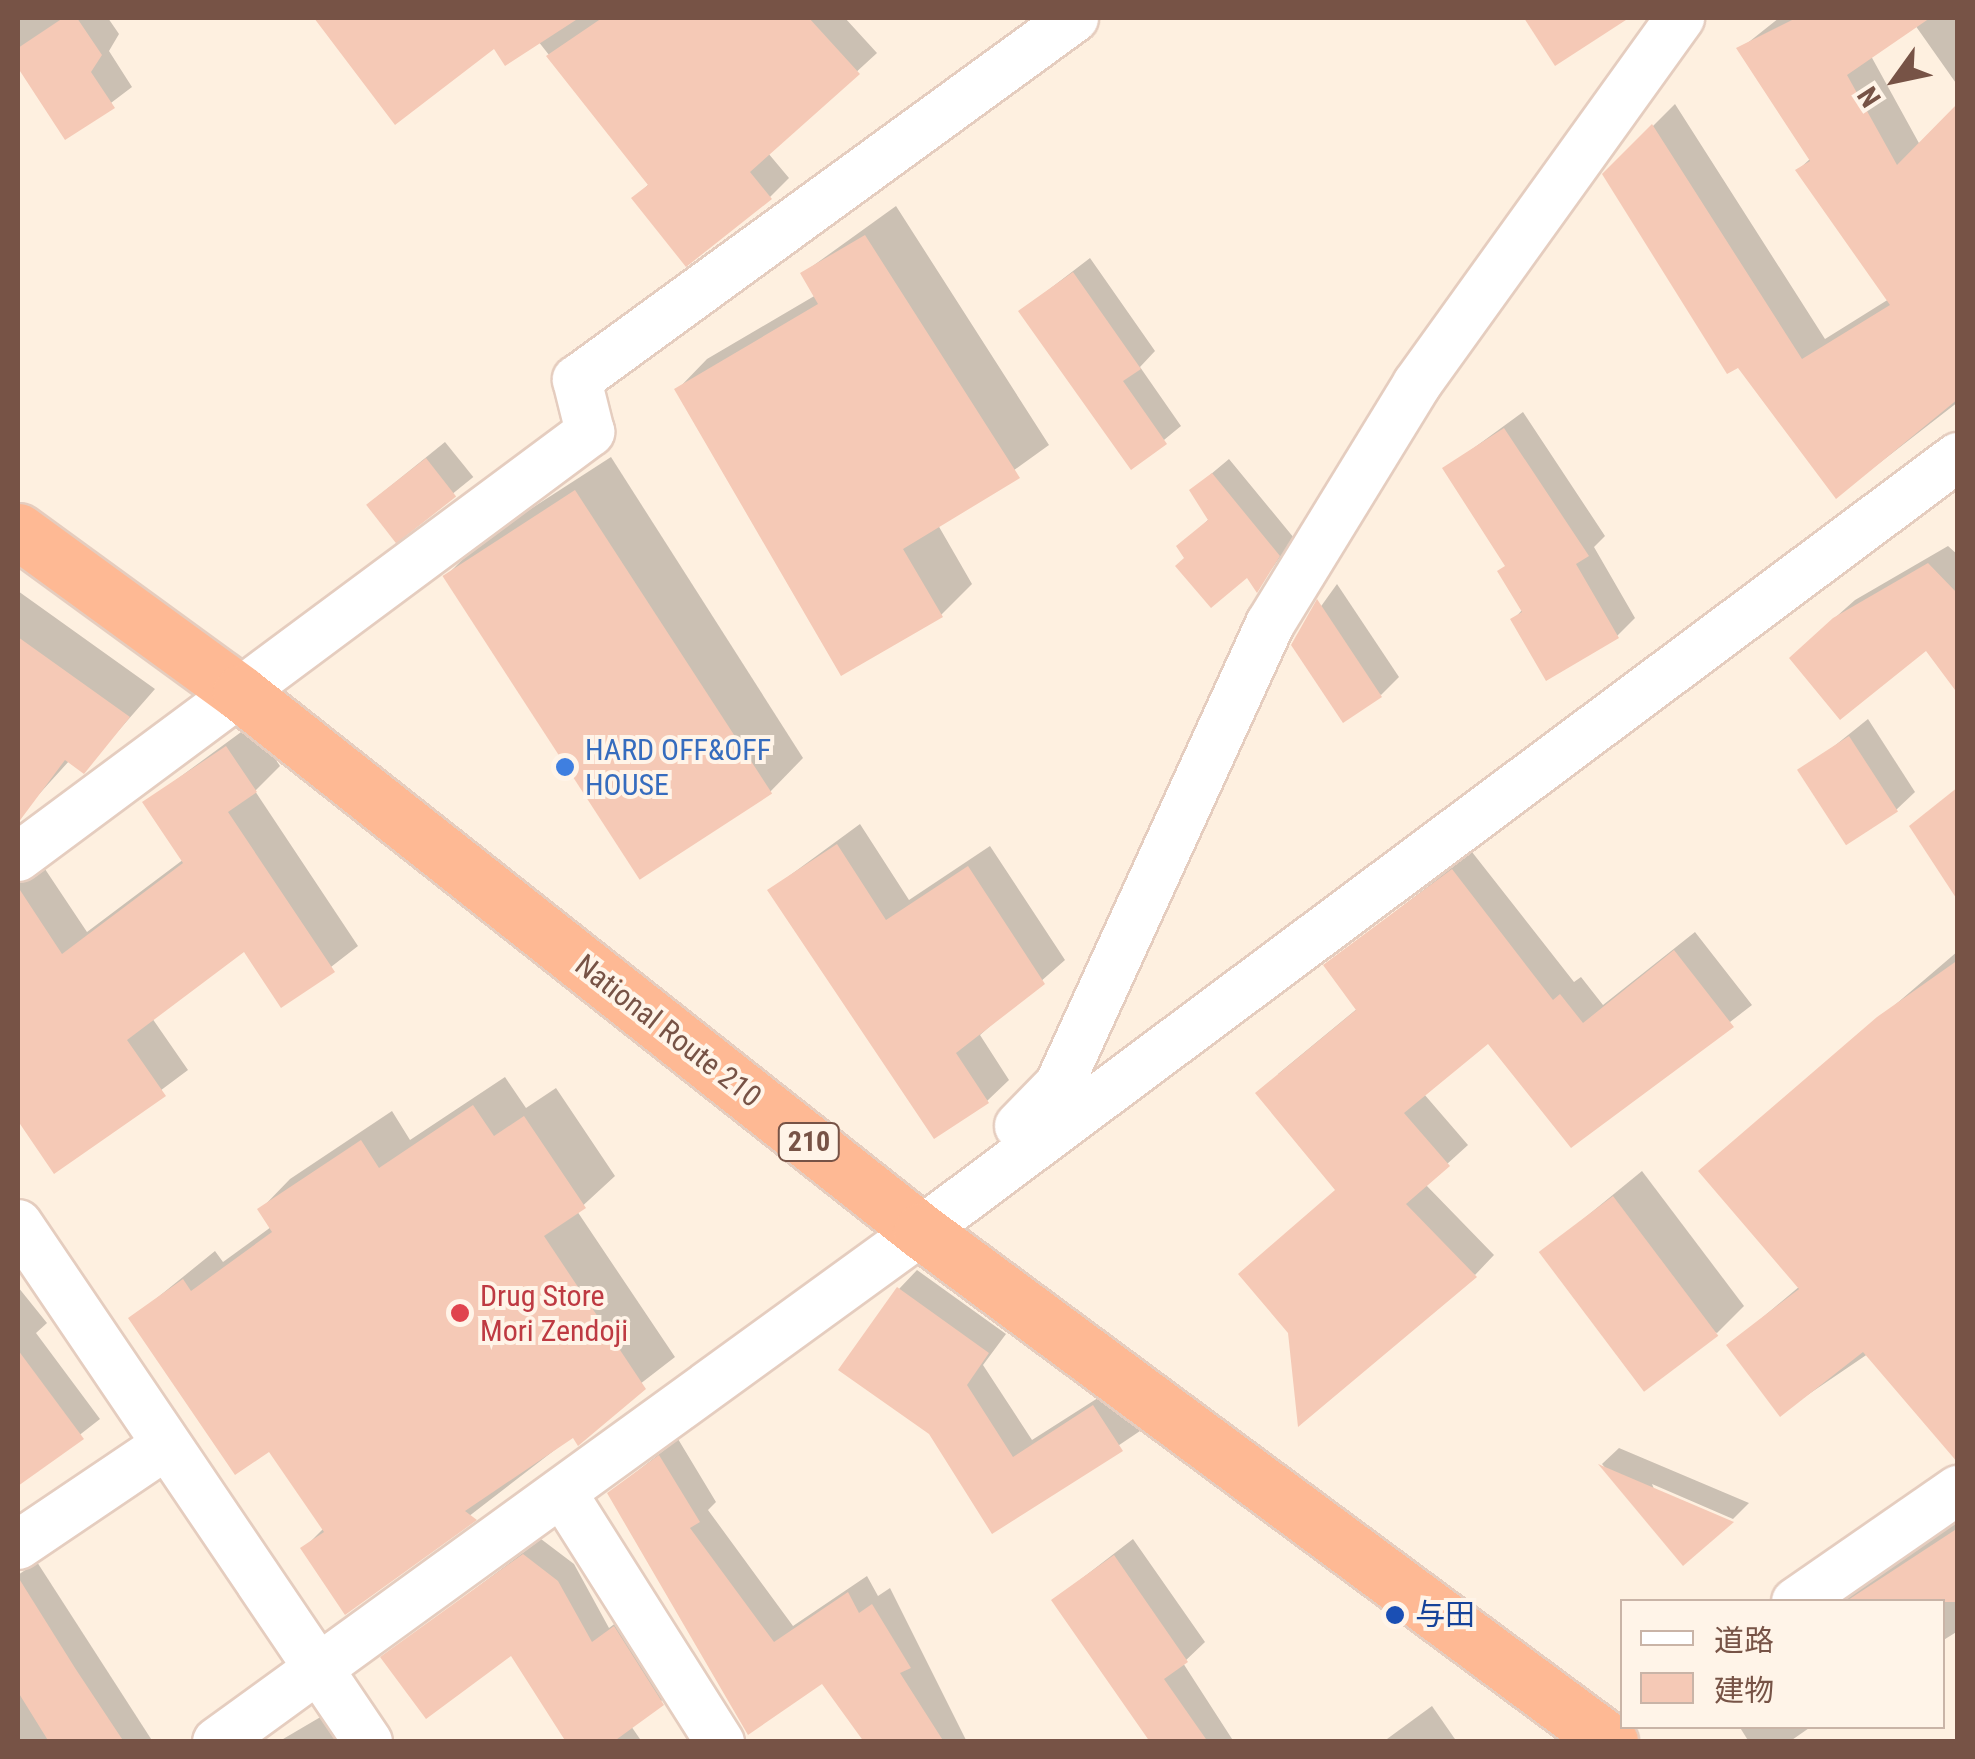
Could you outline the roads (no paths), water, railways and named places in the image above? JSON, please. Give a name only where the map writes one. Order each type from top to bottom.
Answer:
[{"type":"highway","name":"National Route 210","points":[[18,530],[240,693],[921,1230],[1607,1735]]},
{"type":"street","points":[[18,857],[590,432],[577,380],[1074,18]]},
{"type":"street","points":[[921,1230],[1059,1085],[1270,624],[1417,384],[1680,18]]},
{"type":"street","points":[[217,1742],[323,1670],[921,1230],[1958,457]]},
{"type":"street","points":[[18,1224],[323,1670],[368,1742]]},
{"type":"street","points":[[18,1545],[166,1445]]},
{"type":"street","points":[[1800,1599],[1958,1490]]},
{"type":"street","points":[[563,1494],[720,1742]]},
{"type":"place","name":"HARD OFF&OFF HOUSE","points":[[565,767]]},
{"type":"place","name":"Drug Store Mori Zendoji","points":[[460,1313]]},
{"type":"place","name":"与田","points":[[1395,1615]]}]
